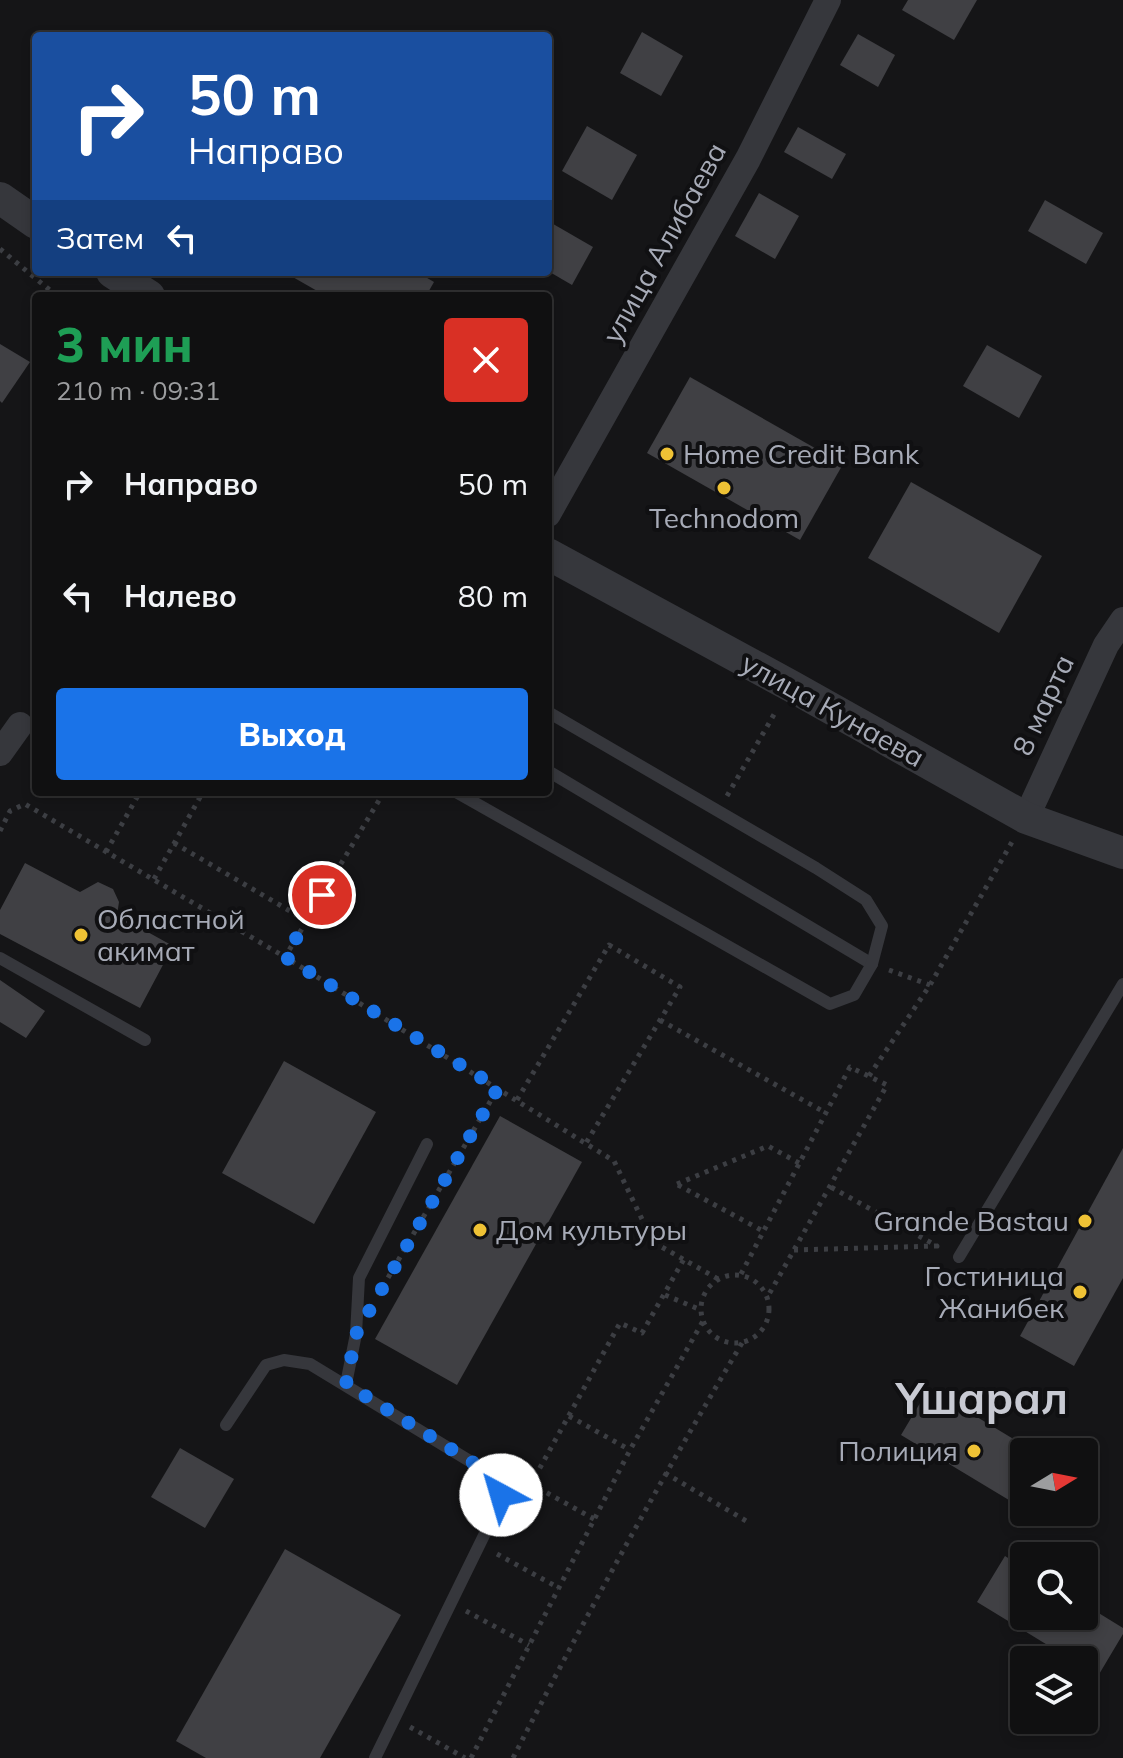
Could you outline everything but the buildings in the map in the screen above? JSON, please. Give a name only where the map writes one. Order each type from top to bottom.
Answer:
[{"type":"street","name":"улица Алибаева","points":[[552,507],[748,159],[828,0]]},
{"type":"street","points":[[0,198],[32,220]]},
{"type":"street","points":[[118,276],[143,292]]},
{"type":"street","name":"улица Кунаева","points":[[552,556],[1026,818],[1123,853]]},
{"type":"street","name":"8 марта","points":[[1026,818],[1106,645],[1123,620]]},
{"type":"street","points":[[0,753],[20,725]]},
{"type":"lane","points":[[463,796],[830,1004],[854,995],[872,964],[882,926],[866,900],[552,714]]},
{"type":"lane","points":[[552,773],[872,964]]},
{"type":"lane","points":[[0,958],[145,1040]]},
{"type":"lane","points":[[959,1257],[1123,984]]},
{"type":"lane","points":[[346,1384],[356,1334],[359,1278],[427,1144]]},
{"type":"lane","points":[[226,1425],[266,1365],[284,1360],[310,1364],[496,1477],[501,1495],[375,1758]]},
{"type":"path","points":[[0,249],[32,275]]},
{"type":"path","points":[[33,276],[52,292]]},
{"type":"path","points":[[718,812],[791,686]]},
{"type":"path","points":[[106,852],[138,796]]},
{"type":"path","points":[[154,879],[201,796]]},
{"type":"path","points":[[285,957],[382,796]]},
{"type":"path","points":[[0,831],[10,811],[25,804],[285,957],[498,1088],[614,1161],[653,1242],[718,1279]]},
{"type":"path","points":[[869,1076],[930,985],[1026,818]]},
{"type":"path","points":[[174,843],[307,921]]},
{"type":"path","points":[[517,1100],[609,945],[680,987],[586,1143]]},
{"type":"path","points":[[872,964],[930,985]]},
{"type":"path","points":[[660,1020],[826,1113]]},
{"type":"path","points":[[741,1274],[850,1067],[887,1085],[768,1296]]},
{"type":"path","points":[[356,1334],[498,1088]]},
{"type":"path","points":[[763,1231],[677,1184],[768,1146],[799,1163]]},
{"type":"path","points":[[794,1250],[937,1246],[829,1186]]},
{"type":"path","points":[[594,1519],[531,1484],[620,1323],[642,1333],[684,1259]]},
{"type":"path","points":[[513,1758],[577,1632],[665,1473],[742,1343],[762,1331],[768,1320],[768,1296],[762,1286],[741,1274],[729,1275],[708,1287],[702,1298],[703,1321],[718,1339],[742,1343]]},
{"type":"path","points":[[664,1295],[701,1310]]},
{"type":"path","points":[[394,1718],[468,1758],[630,1450],[703,1321]]},
{"type":"path","points":[[569,1416],[630,1450]]},
{"type":"path","points":[[665,1473],[748,1522]]},
{"type":"path","points":[[479,1544],[559,1588]]},
{"type":"path","points":[[451,1603],[529,1645]]},
{"type":"place","name":"Home Credit Bank","points":[[667,454]]},
{"type":"place","name":"Technodom","points":[[724,488]]},
{"type":"place","name":"Областной акимат","points":[[81,935]]},
{"type":"place","name":"Grande Bastau","points":[[1085,1221]]},
{"type":"place","name":"Дом культуры","points":[[480,1230]]},
{"type":"place","name":"Гостиница Жанибек","points":[[1080,1292]]},
{"type":"place","name":"Полиция","points":[[974,1451]]},
{"type":"district","name":"Үшарал","points":[[982,1399]]},
{"type":"route","points":[[322,895],[285,957],[498,1088],[356,1334],[346,1384],[496,1477],[501,1495]]}]
